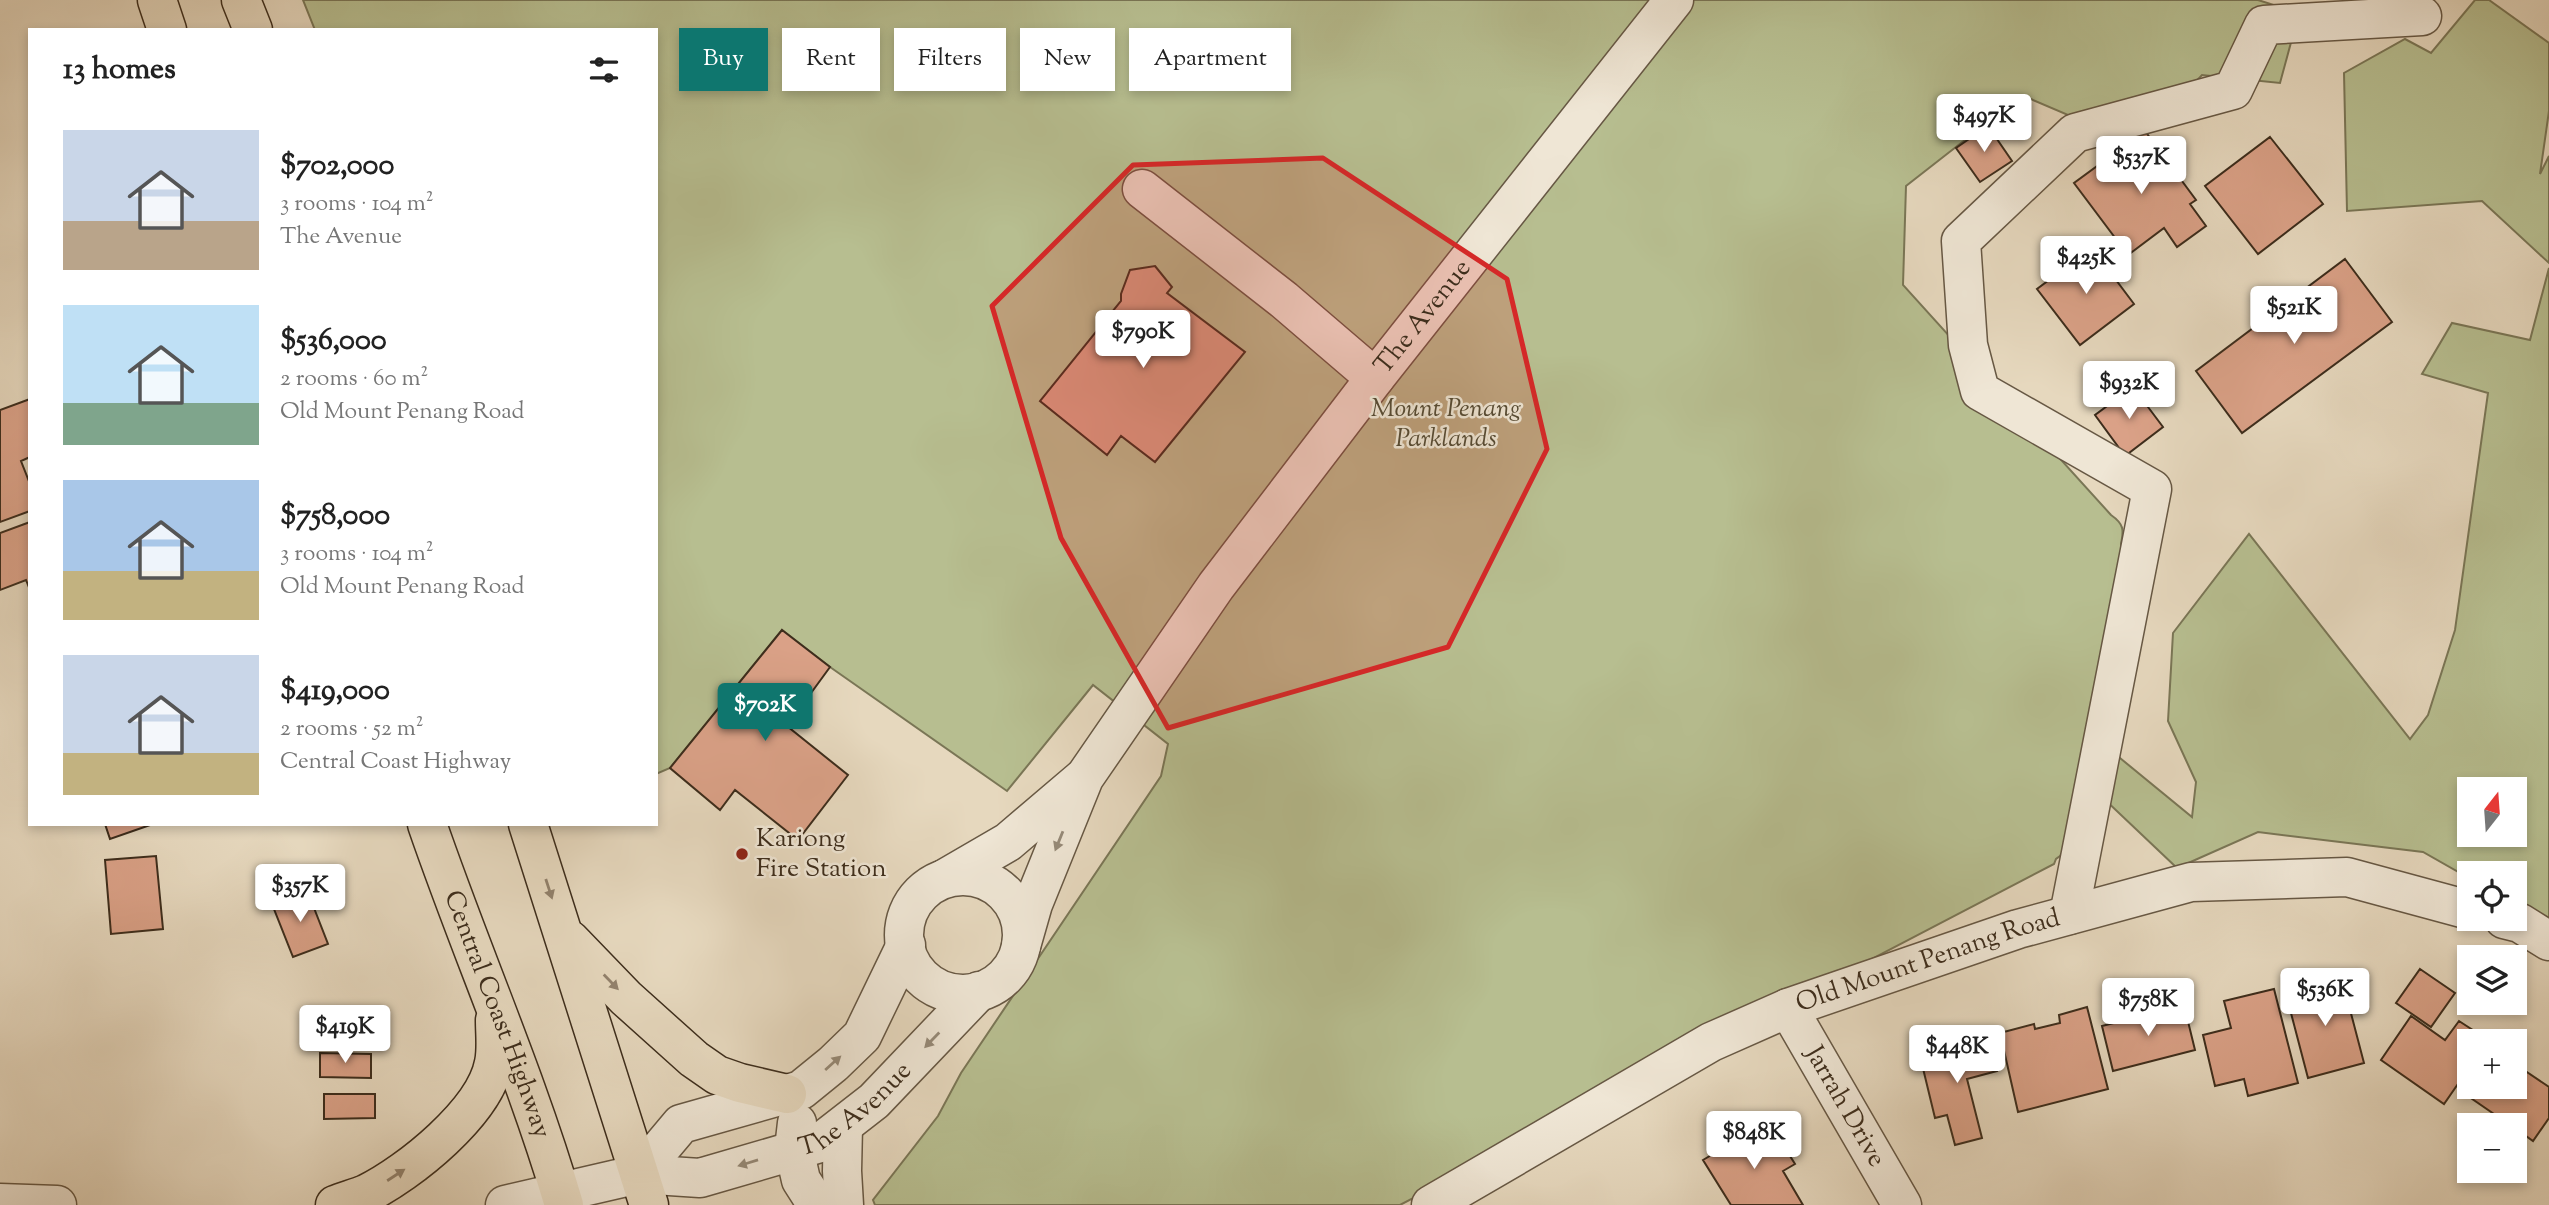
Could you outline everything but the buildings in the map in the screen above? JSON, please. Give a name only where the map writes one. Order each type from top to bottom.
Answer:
[{"type":"highway","points":[[157,0],[166,28]]},
{"type":"highway","points":[[242,0],[252,28]]},
{"type":"highway","name":"Central Coast Highway","points":[[427,826],[536,1116],[563,1199]]},
{"type":"highway","points":[[529,826],[644,1190]]},
{"type":"highway","points":[[563,933],[626,998],[694,1059],[717,1075],[740,1083],[794,1092]]},
{"type":"highway","points":[[335,1205],[366,1194],[402,1172],[445,1139],[480,1097],[494,1064],[495,1005]]},
{"type":"street","name":"The Avenue","points":[[1021,946],[1033,904],[1084,778],[1216,586],[1375,378],[1674,0]]},
{"type":"street","points":[[2069,915],[2152,489],[1980,391],[1968,345],[1961,241],[2075,134],[2233,90],[2264,25],[2422,16]]},
{"type":"street","points":[[1142,189],[1284,300],[1375,378]]},
{"type":"street","name":"The Avenue","points":[[946,878],[1008,842],[1084,778]]},
{"type":"street","points":[[966,875],[986,880],[1003,891],[1020,919],[1021,946],[1014,964],[1001,980],[979,991],[944,991],[928,982],[915,968],[905,945],[907,915],[916,898],[929,886],[946,878],[966,875]]},
{"type":"street","name":"Old Mount Penang Road","points":[[1431,1205],[1711,1042],[1788,1008],[2018,929],[2192,882],[2347,877],[2457,907]]},
{"type":"street","points":[[2527,927],[2549,941]]},
{"type":"street","name":"The Avenue","points":[[644,1190],[681,1124],[794,1092],[862,1036],[905,945]]},
{"type":"street","name":"The Avenue","points":[[644,1190],[700,1178],[820,1143],[874,1101],[979,991]]},
{"type":"street","name":"Jarrah Drive","points":[[1788,1008],[1902,1205]]},
{"type":"street","points":[[794,1092],[794,1149],[801,1180],[817,1205]]},
{"type":"street","points":[[843,1126],[844,1205]]},
{"type":"street","points":[[505,1205],[644,1190]]},
{"type":"street","points":[[0,1203],[57,1205]]},
{"type":"highlighted area","points":[[1323,158],[1507,279],[1547,449],[1448,647],[1168,728],[1061,538],[992,306],[1133,165]]},
{"type":"green space","name":"Mount Penang Parklands","points":[[303,0],[2258,0],[2299,13],[2280,83],[2202,75],[2187,91],[2103,130],[2026,97],[1993,118],[1906,186],[1903,285],[2121,524],[2124,655],[2098,740],[2192,817],[2196,782],[2168,721],[2173,633],[2249,534],[2410,739],[2428,715],[2455,630],[2488,393],[2422,374],[2452,323],[2530,340],[2549,268],[2549,923],[2527,911],[2527,861],[2457,861],[2457,871],[2423,852],[2258,832],[2177,868],[2100,795],[2054,864],[1400,1205],[875,1205],[873,1200],[938,1116],[961,1073],[1161,776],[1168,744],[1093,685],[1007,791],[830,667],[782,630],[670,768],[658,773],[658,28],[314,28]]},
{"type":"green space","points":[[2475,0],[2489,0],[2549,43],[2549,111],[2540,174],[2549,156],[2549,263],[2482,201],[2347,211],[2344,73],[2405,39],[2431,53]]},
{"type":"place","name":"Kariong Fire Station","points":[[742,854]]}]
